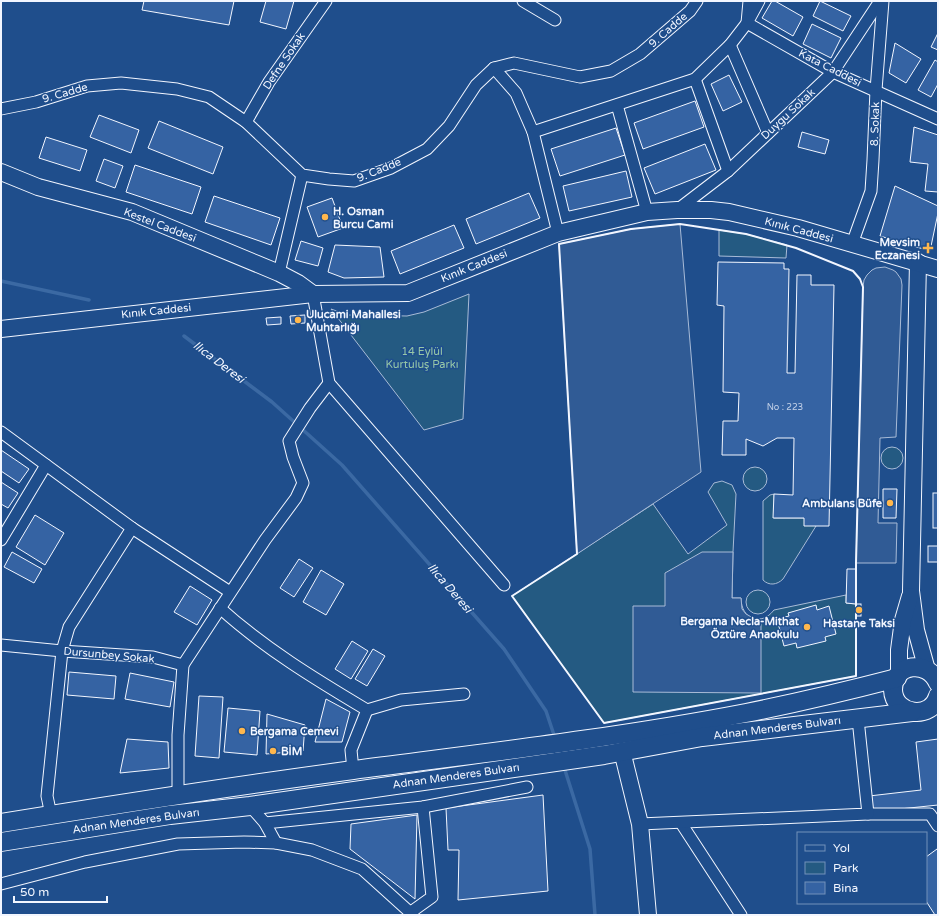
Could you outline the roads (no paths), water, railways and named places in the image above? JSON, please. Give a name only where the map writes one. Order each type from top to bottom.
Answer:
[{"type":"main road","name":"Kestel Caddesi","points":[[1,172],[38,187],[132,212],[279,273],[298,283],[313,294]]},
{"type":"main road","name":"Kınık Caddesi","points":[[1,329],[313,294],[408,293],[558,233],[647,212],[676,210],[711,210],[729,212],[798,228],[938,269]]},
{"type":"main road","points":[[918,262],[911,591],[916,630],[933,674]]},
{"type":"main road","points":[[911,591],[903,620],[899,650],[898,676],[894,683],[894,696],[901,707],[926,710],[933,706],[938,696]]},
{"type":"main road","name":"Adnan Menderes Bulvarı","points":[[1,823],[178,795],[353,770],[598,738],[748,713],[858,688],[898,676],[903,671],[912,667],[922,668],[933,674]]},
{"type":"main road","name":"Adnan Menderes Bulvarı","points":[[1,842],[170,815],[250,806],[604,754],[702,737],[926,710]]},
{"type":"main road","points":[[622,751],[640,824],[648,915]]},
{"type":"street","name":"Defne Sokak","points":[[246,122],[269,82],[326,1]]},
{"type":"street","points":[[523,1],[555,20]]},
{"type":"street","name":"9. Cadde","points":[[1,109],[36,102],[87,86],[121,83],[177,89],[209,97],[246,122],[302,175],[354,181],[391,168],[427,149],[449,126],[476,85],[494,68],[514,63],[580,77],[611,71],[640,54],[690,11],[697,1]]},
{"type":"street","points":[[747,23],[749,1]]},
{"type":"street","points":[[533,132],[617,106],[696,79],[730,45],[747,23],[759,1]]},
{"type":"street","name":"Duygu Sokak","points":[[676,210],[728,171],[833,72],[882,1]]},
{"type":"street","name":"8. Sokak","points":[[852,244],[871,191],[882,1]]},
{"type":"street","name":"Kata Caddesi","points":[[747,23],[833,72],[938,119]]},
{"type":"street","points":[[730,45],[768,133]]},
{"type":"street","points":[[494,68],[516,93],[533,132],[558,233]]},
{"type":"street","points":[[696,79],[728,171]]},
{"type":"street","points":[[617,106],[647,212]]},
{"type":"street","points":[[279,273],[302,175]]},
{"type":"street","points":[[313,294],[329,383],[504,585]]},
{"type":"street","points":[[178,795],[178,735],[183,665],[265,540],[296,498],[303,483],[293,457],[289,441],[310,408],[329,383]]},
{"type":"street","points":[[1,432],[132,528],[230,592]]},
{"type":"street","points":[[1,540],[46,465]]},
{"type":"street","points":[[51,815],[47,796],[62,651],[68,627],[132,528]]},
{"type":"street","points":[[220,608],[266,646],[366,710],[401,700],[464,694]]},
{"type":"street","name":"Dursunbey Sokak","points":[[1,645],[153,658],[183,665]]},
{"type":"street","points":[[353,770],[351,750],[366,710]]},
{"type":"street","points":[[858,719],[868,814]]},
{"type":"street","points":[[265,823],[423,807],[527,787]]},
{"type":"street","points":[[250,806],[265,823],[276,843]]},
{"type":"street","points":[[1,884],[85,862],[178,844],[244,842],[276,843],[312,850],[362,869],[412,914],[432,897],[423,807]]},
{"type":"street","points":[[640,824],[868,814],[934,814],[938,826]]},
{"type":"street","points":[[681,823],[741,915]]},
{"type":"waterway","name":"Ilıca Deresi","points":[[1,281],[89,300]]},
{"type":"waterway","name":"Ilıca Deresi","points":[[184,336],[272,402],[342,465],[504,649],[546,711],[555,738]]},
{"type":"waterway","name":"Ilıca Deresi","points":[[564,767],[590,849],[595,915]]},
{"type":"place","name":"H. Osman Burcu Cami","points":[[325,217]]},
{"type":"place","name":"Mevsim Eczanesi","points":[[928,248]]},
{"type":"place","name":"Ulucami Mahallesi Muhtarlığı","points":[[298,320]]},
{"type":"place","name":"Ambulans Büfe","points":[[890,503]]},
{"type":"place","name":"Hastane Taksi","points":[[859,610]]},
{"type":"place","name":"Bergama Necla-Mithat Öztüre Anaokulu","points":[[807,627]]},
{"type":"place","name":"Bergama Cemevi","points":[[242,731]]},
{"type":"place","name":"BİM","points":[[273,751]]},
{"type":"park label","name":"14 Eylül Kurtuluş Parkı","points":[[422,357]]}]
